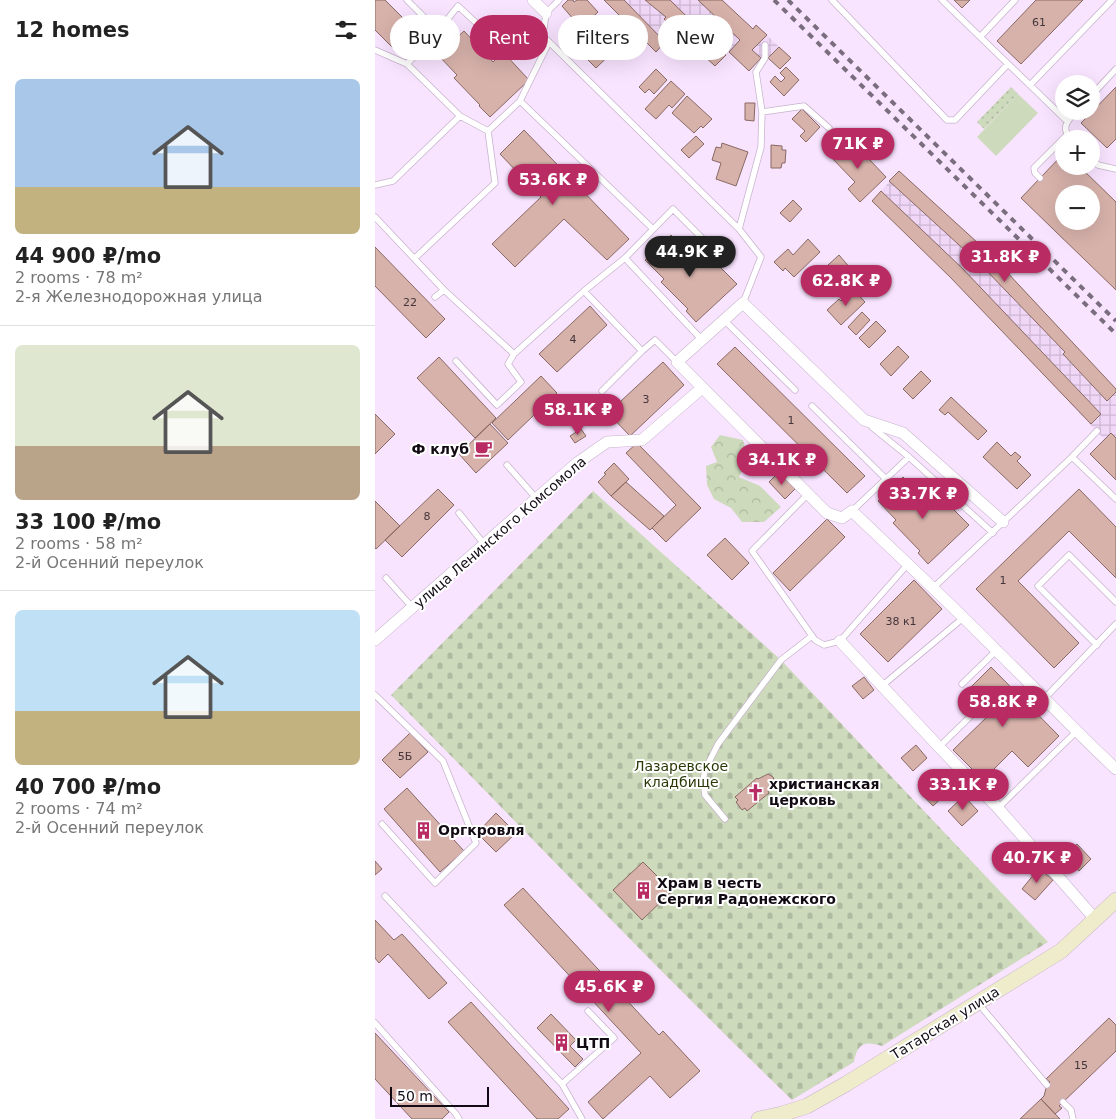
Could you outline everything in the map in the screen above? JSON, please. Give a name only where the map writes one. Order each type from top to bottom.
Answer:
[{"type":"street","points":[[533,0],[545,13]]},
{"type":"street","points":[[1003,522],[903,433],[863,420],[743,303],[677,362],[827,513],[842,518],[852,511],[997,650],[1076,732],[1116,769]]},
{"type":"street","name":"улица Ленинского Комсомола","points":[[375,640],[577,463],[607,442],[642,440],[702,388]]},
{"type":"street","points":[[840,641],[998,808],[1096,920]]},
{"type":"street","name":"Татарская улица","points":[[759,1119],[807,1106],[846,1084],[1061,951],[1116,900]]},
{"type":"lane","points":[[407,0],[422,15]]},
{"type":"lane","points":[[559,0],[545,13],[543,36],[739,228],[761,257],[743,303]]},
{"type":"lane","points":[[832,0],[947,120],[955,120],[1009,64]]},
{"type":"lane","points":[[942,0],[1067,121],[1066,130]]},
{"type":"lane","points":[[980,37],[1015,0]]},
{"type":"lane","points":[[1030,85],[1112,0]]},
{"type":"lane","points":[[449,15],[457,3],[470,16]]},
{"type":"lane","points":[[488,131],[520,101],[549,42]]},
{"type":"lane","points":[[739,228],[761,148],[762,112],[757,72],[765,58],[765,45]]},
{"type":"lane","points":[[375,50],[407,64],[460,116],[488,131]]},
{"type":"lane","points":[[407,64],[411,60]]},
{"type":"lane","points":[[1100,87],[1116,70]]},
{"type":"lane","points":[[520,101],[653,229]]},
{"type":"lane","points":[[762,112],[804,106],[829,128]]},
{"type":"lane","points":[[375,185],[393,181],[460,116]]},
{"type":"lane","points":[[415,258],[495,183],[488,131]]},
{"type":"lane","points":[[1040,178],[1035,173],[1034,168],[1055,149]]},
{"type":"lane","points":[[1100,164],[1116,168]]},
{"type":"lane","points":[[456,361],[497,405],[521,382],[508,364],[514,354],[584,291],[625,258],[673,209],[724,260]]},
{"type":"lane","points":[[375,217],[444,290],[514,354]]},
{"type":"lane","points":[[625,258],[702,340]]},
{"type":"lane","points":[[435,297],[444,290]]},
{"type":"lane","points":[[584,291],[642,351]]},
{"type":"lane","points":[[724,320],[795,390]]},
{"type":"lane","points":[[602,391],[655,340],[677,362]]},
{"type":"lane","points":[[812,406],[885,479]]},
{"type":"lane","points":[[863,420],[909,457],[993,533]]},
{"type":"lane","points":[[933,588],[993,533],[1097,431]]},
{"type":"lane","points":[[852,511],[909,457]]},
{"type":"lane","points":[[1072,457],[1116,499]]},
{"type":"lane","points":[[507,464],[536,498]]},
{"type":"lane","points":[[808,494],[751,551],[811,636],[824,645],[840,641],[907,564]]},
{"type":"lane","points":[[459,513],[484,544]]},
{"type":"lane","points":[[1097,645],[1038,586],[1069,555],[1116,602]]},
{"type":"lane","points":[[386,578],[412,607]]},
{"type":"lane","points":[[883,685],[963,618]]},
{"type":"lane","points":[[1044,699],[1116,624]]},
{"type":"lane","points":[[725,819],[705,795],[703,781],[705,770],[718,744],[781,660],[811,636]]},
{"type":"lane","points":[[962,684],[997,650]]},
{"type":"lane","points":[[375,695],[443,760],[476,843],[435,883],[382,824]]},
{"type":"lane","points":[[939,747],[976,711],[963,698]]},
{"type":"lane","points":[[998,808],[1076,732]]},
{"type":"lane","points":[[385,896],[562,1084],[582,1119]]},
{"type":"lane","points":[[978,1003],[1047,1085]]},
{"type":"lane","points":[[562,1084],[614,1038],[588,1010]]},
{"type":"lane","points":[[375,1023],[459,1119]]},
{"type":"lane","points":[[1063,1102],[1071,1110],[1073,1119]]},
{"type":"shaded area","points":[[604,0],[722,0],[752,29],[756,25],[791,58],[780,69],[768,58],[761,58],[749,71],[733,56],[733,15],[658,15],[658,50],[656,52],[648,44],[648,15],[619,15]]},
{"type":"shaded area","points":[[709,60],[721,60],[715,66]]},
{"type":"shaded area","points":[[899,171],[990,254],[1116,389],[1116,480],[1090,454],[1104,439],[952,278],[872,201]]},
{"type":"green space","points":[[1011,87],[1018,94],[984,129],[977,122]]},
{"type":"green space","points":[[1018,94],[1038,113],[996,156],[977,137]]},
{"type":"green space","points":[[720,435],[743,440],[748,459],[739,477],[760,486],[781,507],[764,522],[742,522],[731,508],[714,499],[707,485],[706,466],[717,462],[711,447]]},
{"type":"green space","name":"Лазаревское кладбище","points":[[593,491],[781,660],[1048,942],[882,1046],[870,1043],[862,1045],[857,1051],[854,1062],[792,1100],[640,949],[391,695]]},
{"type":"building","points":[[375,0],[385,0],[400,15],[390,15],[390,45],[375,30]]},
{"type":"building","points":[[568,0],[573,0],[574,2],[577,0],[587,0],[598,12],[595,15],[570,15],[562,6]]},
{"type":"building","points":[[604,0],[624,0],[639,15],[619,15]]},
{"type":"building","points":[[645,0],[670,0],[685,15],[664,15]]},
{"type":"building","points":[[698,0],[722,0],[753,29],[756,25],[767,35],[752,50],[761,58],[749,71],[733,56],[733,48],[740,40],[733,33],[733,15],[714,15]]},
{"type":"building","points":[[954,0],[970,0],[962,8]]},
{"type":"building","points":[[1036,0],[1083,0],[1021,64],[997,41]]},
{"type":"building","points":[[648,25],[658,35],[658,50],[656,52],[648,44]]},
{"type":"building","points":[[464,31],[470,37],[470,60],[491,60],[493,62],[495,60],[510,60],[529,80],[490,117],[454,78],[457,75],[443,60],[460,60],[460,35]]},
{"type":"building","points":[[779,47],[791,58],[780,69],[768,58]]},
{"type":"building","points":[[588,60],[604,60],[596,68]]},
{"type":"building","points":[[708,60],[721,60],[715,66]]},
{"type":"building","points":[[786,67],[799,80],[784,96],[770,82],[775,76],[781,82],[785,78],[780,73]]},
{"type":"building","points":[[656,69],[667,80],[654,94],[649,89],[645,93],[639,87]]},
{"type":"building","points":[[671,81],[685,94],[672,108],[669,105],[656,119],[645,109]]},
{"type":"building","points":[[1116,87],[1116,139],[1107,148],[1100,141],[1100,130],[1088,130],[1081,123],[1084,120],[1100,120],[1100,103]]},
{"type":"building","points":[[687,96],[712,119],[703,128],[701,126],[694,133],[672,113]]},
{"type":"building","points":[[745,103],[755,103],[754,121],[745,120]]},
{"type":"building","points":[[802,109],[820,127],[806,142],[800,136],[805,131],[792,119]]},
{"type":"building","points":[[524,130],[629,239],[607,260],[564,219],[515,267],[492,244],[541,197],[500,154]]},
{"type":"building","points":[[696,136],[704,144],[689,158],[681,150]]},
{"type":"building","points":[[850,139],[886,177],[860,202],[848,189],[855,182],[831,157]]},
{"type":"building","points":[[722,143],[748,152],[736,186],[716,179],[721,163],[712,160],[716,147],[721,148]]},
{"type":"building","points":[[771,145],[782,146],[782,150],[786,150],[785,163],[782,163],[781,168],[771,168]]},
{"type":"building","points":[[1055,162],[1055,175],[1088,175],[1099,185],[1055,185],[1055,230],[1100,230],[1100,186],[1116,202],[1116,290],[1021,198]]},
{"type":"building","points":[[899,171],[990,254],[1116,389],[1116,392],[1107,401],[1063,354],[1065,352],[981,265],[889,181]]},
{"type":"building","points":[[881,191],[962,268],[1101,414],[1091,424],[951,278],[872,201]]},
{"type":"building","points":[[793,200],[802,209],[790,222],[780,213]]},
{"type":"building","points":[[671,235],[700,266],[710,257],[737,284],[696,322],[686,311],[688,309],[661,282],[664,279],[645,260]]},
{"type":"building","points":[[808,239],[820,252],[794,277],[785,268],[783,271],[774,262],[788,249],[793,255]]},
{"type":"building","points":[[375,247],[445,319],[426,338],[375,286]]},
{"type":"building","points":[[839,255],[851,269],[843,276],[845,279],[838,285],[834,280],[825,287],[816,276]]},
{"type":"building","points":[[853,289],[865,302],[841,325],[827,310],[839,299],[841,301]]},
{"type":"building","points":[[590,306],[607,325],[557,372],[539,354]]},
{"type":"building","points":[[862,312],[870,320],[856,335],[848,327]]},
{"type":"building","points":[[876,321],[886,331],[869,348],[859,338]]},
{"type":"building","points":[[898,346],[909,357],[891,376],[880,364]]},
{"type":"building","points":[[735,347],[865,476],[847,493],[717,364]]},
{"type":"building","points":[[439,357],[496,418],[475,438],[417,378]]},
{"type":"building","points":[[663,362],[684,385],[630,436],[608,413]]},
{"type":"building","points":[[921,371],[931,381],[913,399],[903,389]]},
{"type":"building","points":[[541,376],[557,393],[508,440],[492,423]]},
{"type":"building","points":[[951,397],[987,431],[978,440],[948,412],[945,415],[939,410]]},
{"type":"building","points":[[375,414],[395,434],[375,454]]},
{"type":"building","name":"Ф клуб","points":[[490,424],[508,443],[476,473],[459,454]]},
{"type":"building","points":[[581,429],[586,436],[575,443],[570,436]]},
{"type":"building","points":[[1111,433],[1116,438],[1116,480],[1090,454]]},
{"type":"building","points":[[997,442],[1011,456],[1015,452],[1021,457],[1017,461],[1031,475],[1017,489],[983,457]]},
{"type":"building","points":[[637,443],[701,508],[666,542],[652,528],[676,505],[626,453]]},
{"type":"building","points":[[614,463],[629,479],[611,496],[598,482]]},
{"type":"building","points":[[779,472],[795,489],[785,499],[769,482]]},
{"type":"building","points":[[903,477],[933,507],[942,498],[969,525],[928,564],[918,553],[920,551],[893,523],[896,520],[878,501]]},
{"type":"building","points":[[626,482],[664,516],[650,530],[611,496]]},
{"type":"building","points":[[438,489],[454,505],[402,557],[385,540]]},
{"type":"building","points":[[1079,489],[1116,527],[1116,578],[1069,531],[1018,581],[1079,643],[1054,668],[976,589]]},
{"type":"building","points":[[375,501],[400,526],[376,549],[375,548]]},
{"type":"building","points":[[827,519],[845,537],[790,591],[773,573]]},
{"type":"building","points":[[725,538],[749,563],[732,580],[707,555]]},
{"type":"building","points":[[914,580],[942,609],[888,662],[860,634]]},
{"type":"building","points":[[991,667],[1059,736],[1028,767],[1012,751],[983,780],[953,750],[990,714],[967,691]]},
{"type":"building","points":[[864,677],[874,690],[863,699],[852,686]]},
{"type":"building","points":[[410,733],[428,752],[400,778],[382,760]]},
{"type":"building","points":[[916,745],[927,758],[913,771],[901,758]]},
{"type":"building","name":"христианская церковь","points":[[768,774],[773,777],[775,782],[768,791],[769,793],[747,811],[745,808],[742,810],[735,797],[757,778]]},
{"type":"building","points":[[937,774],[951,789],[933,806],[919,791]]},
{"type":"building","name":"Оргкровля","points":[[407,788],[464,851],[440,872],[384,809]]},
{"type":"building","points":[[964,796],[978,811],[962,826],[948,811]]},
{"type":"building","points":[[496,813],[516,833],[496,852],[481,837],[484,834],[480,830]]},
{"type":"building","points":[[1077,844],[1091,859],[1079,871],[1065,856]]},
{"type":"building","points":[[375,861],[382,869],[375,875]]},
{"type":"building","name":"Храм в честь Сергия Радонежского","points":[[643,862],[672,891],[642,920],[613,890]]},
{"type":"building","points":[[1039,868],[1053,880],[1035,900],[1022,889]]},
{"type":"building","points":[[523,888],[659,1035],[663,1031],[700,1071],[670,1098],[650,1076],[603,1119],[588,1102],[641,1053],[504,905]]},
{"type":"building","points":[[375,920],[394,940],[402,934],[447,983],[429,999],[388,954],[379,963],[375,958]]},
{"type":"building","points":[[471,1002],[569,1109],[558,1119],[537,1119],[448,1022]]},
{"type":"building","name":"ЦТП","points":[[551,1014],[576,1040],[570,1046],[583,1059],[575,1067],[537,1028]]},
{"type":"building","points":[[1109,1018],[1116,1025],[1116,1051],[1059,1106],[1062,1108],[1055,1114],[1041,1099],[1050,1082],[1046,1079]]},
{"type":"building","points":[[375,1033],[449,1112],[442,1119],[412,1119],[375,1079]]},
{"type":"building","points":[[1041,1099],[1060,1119],[1020,1119]]},
{"type":"railway","points":[[774,0],[1116,334]]},
{"type":"railway","points":[[788,0],[1116,321]]},
{"type":"place","name":"Ф клуб","points":[[483,449]]},
{"type":"place","name":"христианская церковь","points":[[755,792]]},
{"type":"place","name":"Оргкровля","points":[[424,830]]},
{"type":"place","name":"Храм в честь Сергия Радонежского","points":[[643,891]]},
{"type":"place","name":"ЦТП","points":[[562,1043]]}]
